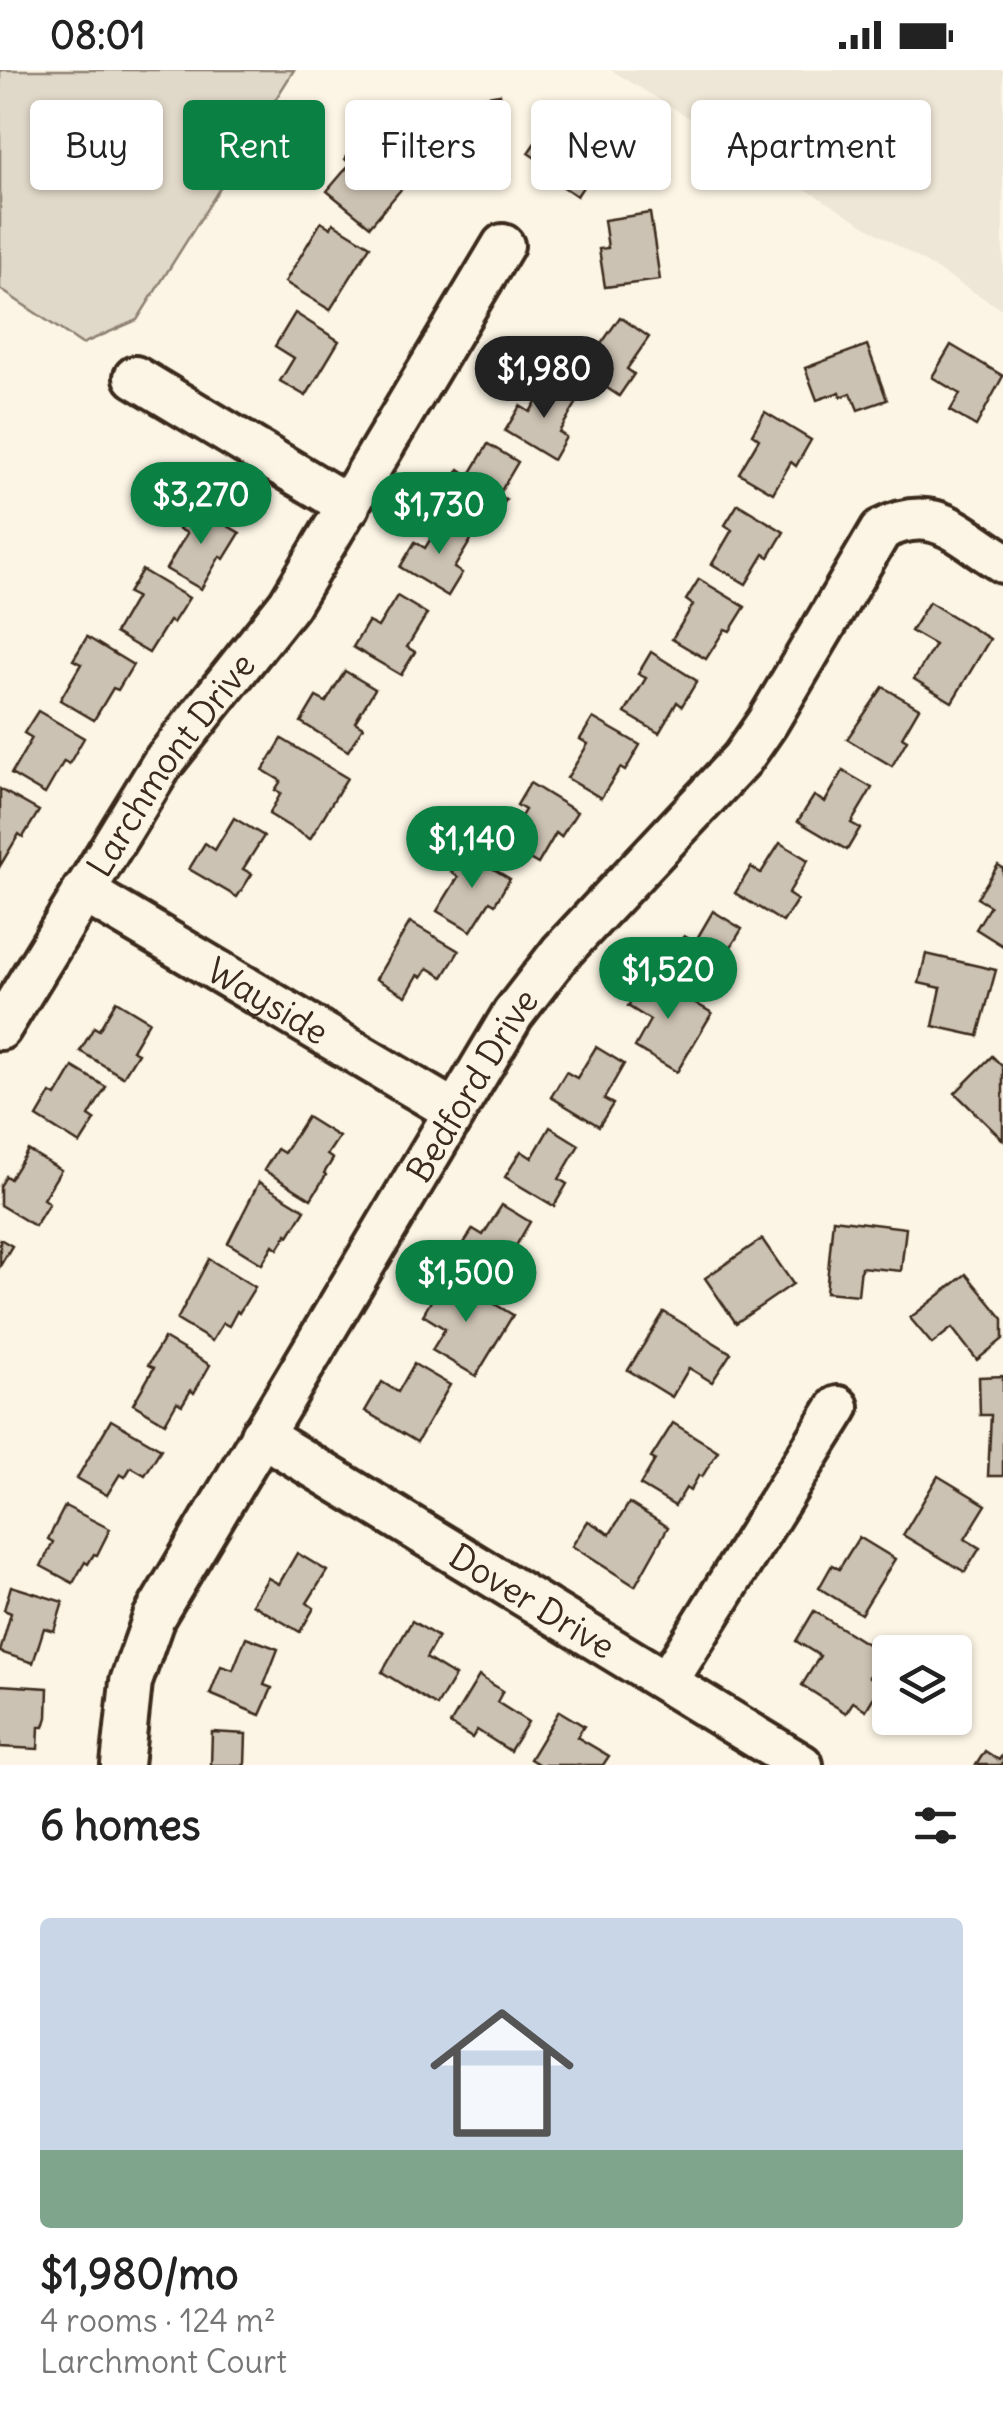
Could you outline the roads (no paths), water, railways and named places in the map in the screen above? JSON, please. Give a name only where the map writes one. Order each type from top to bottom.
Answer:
[{"type":"street","name":"Larchmont Drive","points":[[0,1029],[162,764],[289,604],[503,245]]},
{"type":"street","points":[[134,377],[349,506]]},
{"type":"street","name":"Bedford Drive","points":[[122,1765],[131,1682],[154,1617],[454,1112],[536,982],[742,759],[767,724],[881,530],[896,522],[923,517],[945,525],[1003,562]]},
{"type":"street","name":"Wayside","points":[[84,891],[454,1112]]},
{"type":"street","points":[[667,1682],[838,1407]]},
{"type":"street","name":"Dover Drive","points":[[261,1435],[802,1765]]}]
